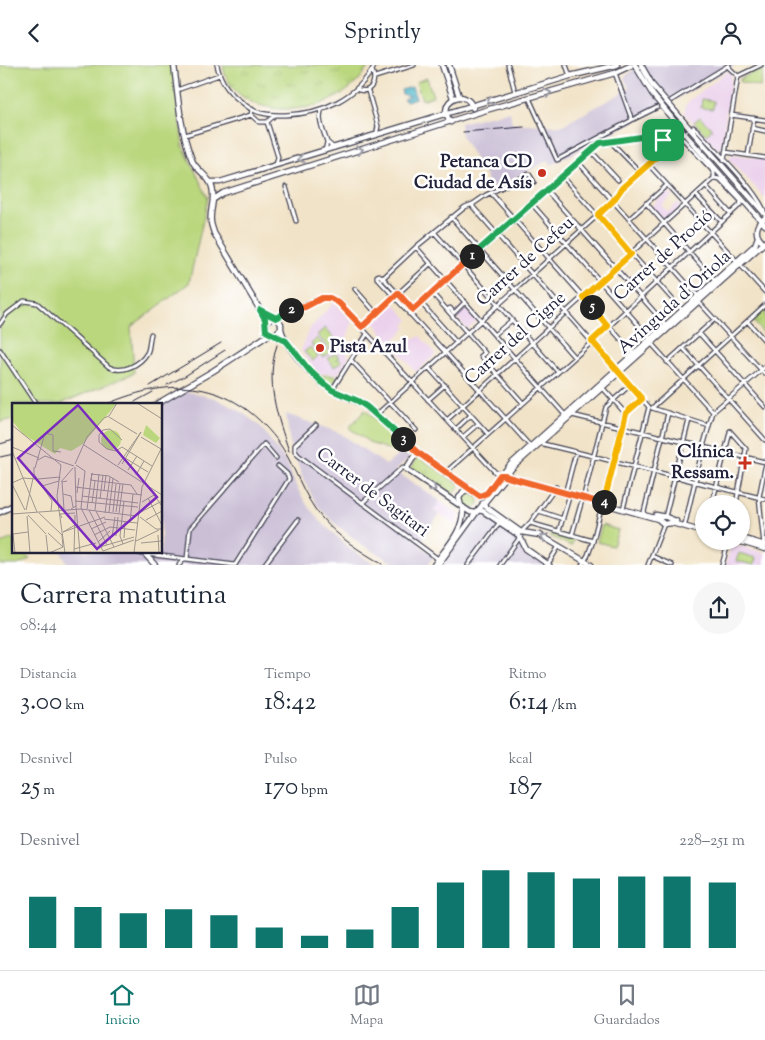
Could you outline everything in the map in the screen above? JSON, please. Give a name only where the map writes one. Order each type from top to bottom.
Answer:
[{"type":"street","points":[[174,65],[178,107],[187,148],[194,165],[211,182],[214,199],[210,220],[214,233],[266,322],[265,328],[256,342]]},
{"type":"street","points":[[217,65],[219,75],[226,87],[236,97],[252,109],[275,115],[314,112],[323,108],[350,94],[375,65]]},
{"type":"street","points":[[375,77],[414,65]]},
{"type":"street","points":[[442,65],[453,98]]},
{"type":"street","points":[[449,65],[459,96]]},
{"type":"street","points":[[508,65],[515,93]]},
{"type":"street","points":[[566,65],[570,76]]},
{"type":"street","points":[[211,182],[217,183],[276,166],[570,76],[617,65]]},
{"type":"street","points":[[631,65],[684,133],[764,216]]},
{"type":"street","points":[[214,199],[223,193],[473,114],[614,73],[631,65],[633,67],[640,65],[653,86],[749,189],[764,216],[765,225]]},
{"type":"street","points":[[529,98],[557,160],[664,105],[728,65],[738,76]]},
{"type":"street","points":[[738,76],[761,65]]},
{"type":"street","points":[[356,89],[362,92],[368,91],[373,86],[375,77],[372,70]]},
{"type":"street","points":[[614,73],[632,120]]},
{"type":"street","points":[[177,90],[219,75]]},
{"type":"street","points":[[724,160],[738,76]]},
{"type":"street","points":[[368,91],[378,126],[376,136]]},
{"type":"street","points":[[451,122],[446,114],[446,107],[453,98],[459,96],[470,102],[473,107],[473,114]]},
{"type":"street","points":[[664,105],[669,110]]},
{"type":"street","points":[[323,108],[320,114],[327,142],[327,147],[324,151]]},
{"type":"street","points":[[252,109],[252,115],[259,122],[267,123]]},
{"type":"street","points":[[314,112],[321,120]]},
{"type":"street","points":[[185,135],[252,115]]},
{"type":"street","points":[[267,123],[275,115]]},
{"type":"street","points":[[731,115],[765,121]]},
{"type":"street","points":[[748,155],[754,118]]},
{"type":"street","points":[[267,123],[278,157],[276,166]]},
{"type":"street","points":[[691,128],[699,140],[764,216]]},
{"type":"street","name":"Carrer de Cefeu","points":[[376,415],[598,215],[613,201],[622,188],[691,128]]},
{"type":"street","points":[[752,128],[765,131]]},
{"type":"street","points":[[409,314],[600,143],[655,135],[663,140],[666,144],[666,149]]},
{"type":"street","points":[[679,137],[714,173],[714,178]]},
{"type":"street","points":[[610,141],[640,172]]},
{"type":"street","points":[[327,142],[334,149]]},
{"type":"street","points":[[591,151],[618,180]]},
{"type":"street","points":[[725,152],[765,158]]},
{"type":"street","points":[[578,162],[715,319],[763,368],[765,374]]},
{"type":"street","points":[[649,165],[765,291]]},
{"type":"street","points":[[384,278],[416,247],[465,207],[529,174],[534,182]]},
{"type":"street","points":[[562,176],[682,310]]},
{"type":"street","name":"Carrer del Cigne","points":[[447,420],[714,178]]},
{"type":"street","name":"Carrer de Proció","points":[[446,472],[740,205],[741,201],[720,179],[714,178]]},
{"type":"street","points":[[629,219],[667,185]]},
{"type":"street","points":[[706,186],[731,214]]},
{"type":"street","points":[[286,187],[296,221]]},
{"type":"street","points":[[547,191],[666,325]]},
{"type":"street","points":[[491,193],[634,354]]},
{"type":"street","points":[[696,195],[722,222]]},
{"type":"street","points":[[646,203],[715,281]]},
{"type":"street","points":[[473,204],[473,207],[651,408],[709,426]]},
{"type":"street","points":[[532,204],[626,310],[667,362],[713,412]]},
{"type":"street","points":[[764,216],[757,228],[758,237],[764,243]]},
{"type":"street","points":[[451,217],[574,357]]},
{"type":"street","points":[[434,232],[557,371]]},
{"type":"street","name":"Avinguda d'Oriola","points":[[480,496],[487,493],[530,446],[618,371],[738,263],[755,245],[758,237]]},
{"type":"street","name":"Avinguda d'Oriola","points":[[438,565],[503,476],[510,473],[541,441],[602,387],[634,354],[651,341],[682,310],[698,298],[715,281],[764,243]]},
{"type":"street","points":[[416,247],[565,415]]},
{"type":"street","points":[[362,327],[430,263]]},
{"type":"street","points":[[413,310],[384,278],[379,275],[376,277],[530,446]]},
{"type":"street","points":[[354,289],[376,313]]},
{"type":"street","points":[[432,293],[485,353],[481,356],[523,403]]},
{"type":"street","points":[[266,322],[295,309],[305,307],[317,300],[325,298],[334,300],[362,327],[495,472],[503,476],[555,488]]},
{"type":"street","points":[[0,324],[7,314],[24,301],[37,303],[110,367],[118,370],[132,366],[146,355],[149,350],[148,343],[151,334]]},
{"type":"street","points":[[447,310],[450,308],[454,313],[465,302]]},
{"type":"street","points":[[421,303],[457,343]]},
{"type":"street","points":[[624,507],[642,432],[651,408],[732,337],[765,305]]},
{"type":"street","points":[[260,310],[274,318],[281,326],[286,341],[309,370],[332,390],[358,401],[417,452],[480,496],[486,507],[522,534],[524,547]]},
{"type":"street","points":[[159,403],[213,371],[256,342],[273,334],[281,326],[287,313]]},
{"type":"street","points":[[667,362],[715,319]]},
{"type":"street","points":[[494,335],[512,320]]},
{"type":"street","points":[[748,322],[765,341]]},
{"type":"street","points":[[265,328],[286,341]]},
{"type":"street","points":[[699,333],[765,407]]},
{"type":"street","points":[[332,390],[367,334]]},
{"type":"street","points":[[683,348],[765,439]]},
{"type":"street","points":[[0,350],[35,403]]},
{"type":"street","points":[[351,361],[416,430]]},
{"type":"street","points":[[429,368],[488,434]]},
{"type":"street","points":[[685,523],[694,481],[713,412],[763,368]]},
{"type":"street","points":[[428,401],[445,385]]},
{"type":"street","points":[[572,535],[606,407],[630,385]]},
{"type":"street","points":[[602,387],[626,413]]},
{"type":"street","points":[[584,563],[593,541],[604,502],[626,413],[642,399]]},
{"type":"street","points":[[644,512],[668,413]]},
{"type":"street","points":[[572,414],[622,428],[765,462]]},
{"type":"street","points":[[456,429],[471,415]]},
{"type":"street","points":[[648,565],[665,520],[689,420]]},
{"type":"street","points":[[463,437],[478,423]]},
{"type":"street","name":"Carrer de Sagitari","points":[[316,425],[295,445],[295,451],[298,455],[438,559]]},
{"type":"street","points":[[714,495],[730,431],[746,449],[737,495]]},
{"type":"street","points":[[541,441],[543,444],[765,499]]},
{"type":"street","points":[[179,565],[186,559],[190,529],[264,444],[276,458]]},
{"type":"street","points":[[406,469],[417,452]]},
{"type":"street","points":[[559,531],[576,452]]},
{"type":"street","points":[[142,553],[235,565],[289,479],[287,474],[278,466]]},
{"type":"street","points":[[362,503],[403,467],[470,512],[483,511],[522,534],[535,533],[559,545],[584,563],[591,565]]},
{"type":"street","points":[[765,467],[759,497],[765,546]]},
{"type":"street","points":[[510,473],[568,492],[695,527]]},
{"type":"street","points":[[500,565],[555,488]]},
{"type":"street","points":[[434,565],[459,529],[463,517],[462,506],[459,501],[461,494],[466,490],[471,490]]},
{"type":"street","points":[[0,512],[12,506]]},
{"type":"street","points":[[624,507],[695,528]]},
{"type":"street","points":[[539,511],[563,519]]},
{"type":"street","points":[[264,565],[298,520]]},
{"type":"street","points":[[468,565],[500,522]]},
{"type":"street","points":[[530,523],[593,541]]},
{"type":"street","points":[[514,545],[519,542],[548,565],[559,545]]},
{"type":"street","points":[[750,542],[765,546]]},
{"type":"street","points":[[750,543],[765,546]]},
{"type":"street","points":[[722,565],[726,550]]},
{"type":"street","points":[[146,554],[155,565]]},
{"type":"street","points":[[652,556],[672,565]]},
{"type":"shaded area","points":[[640,65],[736,65],[653,112],[551,165],[549,160],[493,189],[461,135],[460,123],[510,111],[512,123],[561,126],[629,89],[624,77]]},
{"type":"shaded area","points":[[728,71],[732,75],[721,148],[717,149],[685,114],[685,106]]},
{"type":"shaded area","points":[[732,154],[765,159],[765,198],[729,159]]},
{"type":"shaded area","points":[[668,191],[672,196],[662,206],[668,212],[678,202],[682,206],[665,222],[651,207]]},
{"type":"shaded area","points":[[334,302],[353,321],[343,348],[349,357],[338,374],[320,374],[301,351],[308,331]]},
{"type":"shaded area","points":[[393,302],[409,320],[404,325],[406,326],[404,330],[391,343],[399,350],[413,338],[420,336],[436,354],[416,372],[390,342],[372,320]]},
{"type":"shaded area","points":[[463,305],[477,321],[467,329],[454,314]]},
{"type":"shaded area","points":[[185,391],[215,398],[240,411],[261,427],[288,465],[296,486],[307,505],[321,522],[353,551],[376,565],[68,565],[62,553],[162,553],[162,403]]},
{"type":"shaded area","points":[[286,414],[340,433],[386,465],[400,454],[410,457],[395,471],[440,501],[433,510],[439,515],[418,544],[434,556],[428,565],[397,565],[361,544],[333,522],[317,505],[303,479],[290,444]]},
{"type":"shaded area","points":[[417,485],[460,515],[456,526],[411,494]]},
{"type":"shaded area","points":[[481,512],[516,535],[519,546],[546,565],[443,565]]},
{"type":"shaded area","points":[[750,549],[765,553],[765,565],[725,565],[730,550]]},
{"type":"green space","points":[[0,65],[172,65],[183,146],[208,198],[189,283],[131,327],[134,373],[62,403],[12,403],[12,419],[0,422]]},
{"type":"green space","points":[[223,65],[369,65],[360,79],[347,91],[331,100],[314,106],[278,109],[261,106],[241,96],[228,80]]},
{"type":"green space","points":[[764,67],[760,87],[740,82],[740,79]]},
{"type":"green space","points":[[427,78],[433,96],[422,100],[416,82]]},
{"type":"green space","points":[[702,99],[714,101],[713,109],[701,108]]},
{"type":"green space","points":[[700,117],[712,129],[706,135],[694,122]]},
{"type":"green space","points":[[765,308],[765,335],[752,320]]},
{"type":"green space","points":[[325,328],[338,343],[331,350],[317,335]]},
{"type":"green space","name":"Pista Azul","points":[[317,338],[330,352],[323,358],[311,344]]},
{"type":"green space","points":[[310,347],[318,356],[313,361],[304,352]]},
{"type":"green space","points":[[336,353],[339,357],[336,360],[339,358],[342,362],[334,367],[328,358]]},
{"type":"green space","points":[[329,375],[338,377],[329,386],[317,376]]},
{"type":"green space","points":[[365,410],[413,452],[410,456],[372,444],[349,428]]},
{"type":"green space","points":[[419,458],[460,485],[451,497],[411,470],[416,459]]},
{"type":"green space","points":[[468,493],[474,493],[479,498],[477,507],[468,509],[463,504],[463,498]]},
{"type":"green space","points":[[602,525],[618,530],[613,546],[597,542]]},
{"type":"green space","points":[[552,533],[573,539],[571,546],[550,536]]},
{"type":"green space","points":[[12,538],[12,553],[22,553],[30,559],[18,565],[0,565],[0,544]]},
{"type":"green space","points":[[739,553],[756,558],[754,565],[736,561]]},
{"type":"water","points":[[412,87],[416,98],[407,101],[403,99],[409,96],[402,94],[401,90]]},
{"type":"railway","points":[[463,132],[524,127]]},
{"type":"railway","points":[[150,386],[221,343]]},
{"type":"railway","points":[[277,345],[272,372],[272,386],[280,425],[289,451]]},
{"type":"railway","points":[[167,385],[185,376],[225,350]]},
{"type":"railway","points":[[110,403],[155,389],[177,387],[199,389],[220,395],[240,405],[259,420],[277,440],[309,499],[322,518],[343,538],[382,564]]},
{"type":"railway","points":[[133,403],[153,392]]},
{"type":"railway","points":[[0,444],[12,441]]},
{"type":"railway","points":[[0,457],[12,454]]},
{"type":"place","name":"Petanca CD Ciudad de Asís","points":[[542,173]]},
{"type":"place","name":"Pista Azul","points":[[320,348]]},
{"type":"place","name":"Clínica Ressam.","points":[[745,463]]},
{"type":"route","points":[[655,135],[663,140],[666,144],[666,149],[622,188],[613,201],[598,215],[631,254],[583,297],[608,326],[592,341],[642,399],[626,413],[603,503],[505,475],[500,475],[487,493],[480,496],[417,452],[367,407],[332,390],[317,379],[286,341],[266,331],[264,315],[260,310],[276,318],[322,298],[330,298],[337,301],[362,327],[398,293],[413,310],[600,143],[655,135]]}]
